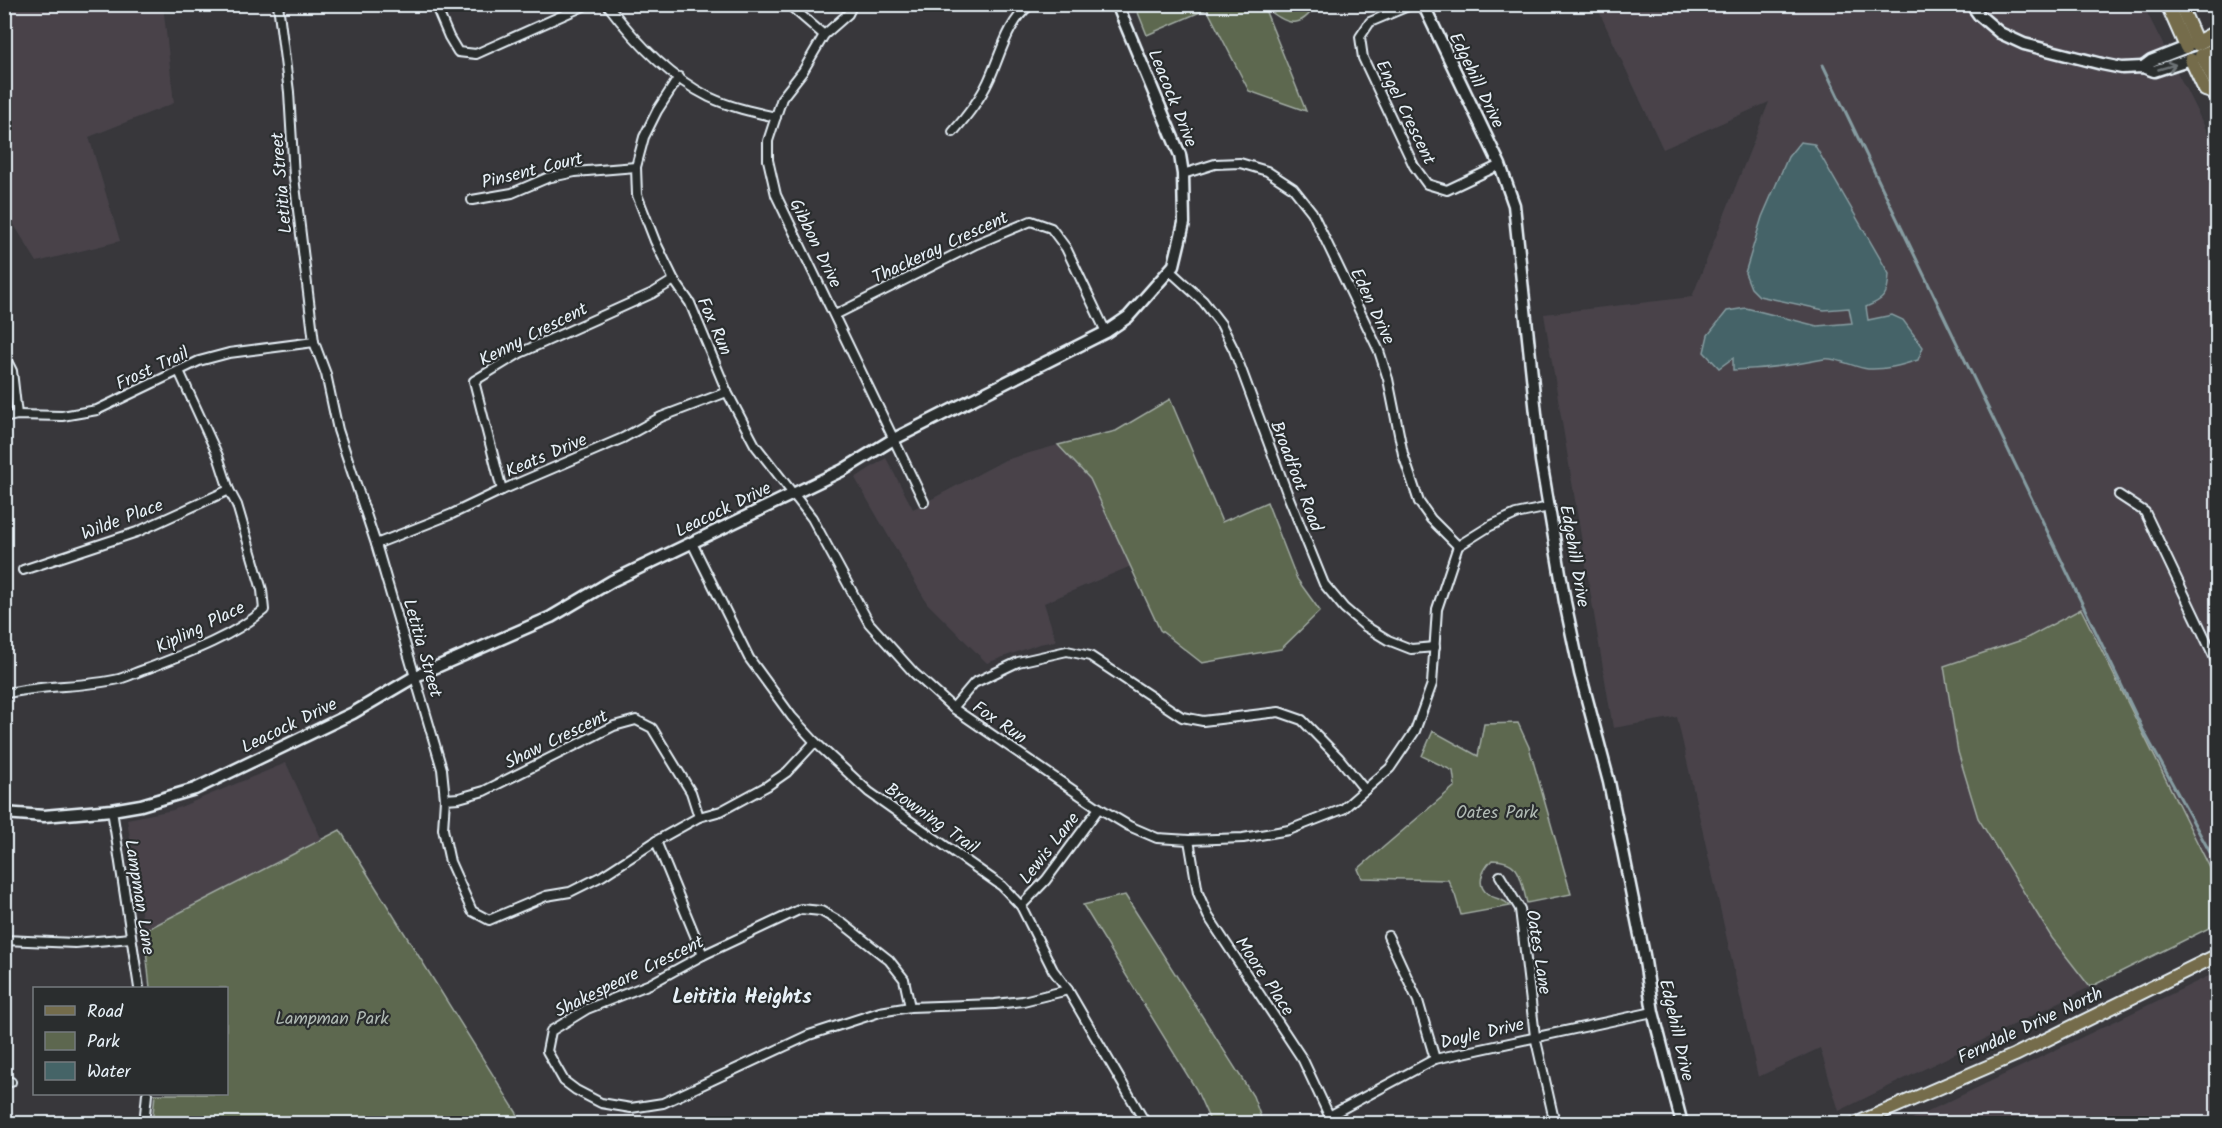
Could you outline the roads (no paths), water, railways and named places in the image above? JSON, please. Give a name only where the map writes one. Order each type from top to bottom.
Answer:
[{"type":"highway","points":[[2194,51],[2217,32]]},
{"type":"highway","points":[[2194,51],[2217,49]]},
{"type":"main road","points":[[2167,4],[2216,85],[2216,96]]},
{"type":"main road","points":[[2180,4],[2194,51]]},
{"type":"main road","name":"Ferndale Drive North","points":[[1855,1124],[2014,1055],[2217,955]]},
{"type":"street","points":[[435,4],[448,37],[458,52],[476,54],[588,4]]},
{"type":"street","points":[[607,4],[630,34],[679,77],[708,96],[738,108],[776,117]]},
{"type":"street","points":[[788,4],[824,35]]},
{"type":"street","name":"Gibbon Drive","points":[[853,4],[848,14],[824,35],[803,71],[782,98],[768,141],[768,160],[776,195],[819,288],[835,315],[892,440],[924,502]]},
{"type":"street","points":[[953,132],[974,107],[989,81],[1010,28],[1023,10],[1031,4]]},
{"type":"street","name":"Leacock Drive","points":[[4,813],[44,816],[112,810],[141,805],[195,789],[353,713],[416,676],[551,617],[612,581],[843,470],[892,440],[1106,332],[1128,317],[1174,265],[1184,223],[1183,174],[1180,154],[1117,4]]},
{"type":"street","name":"Engel Crescent","points":[[1413,4],[1370,22],[1360,37],[1363,58],[1414,166],[1427,184],[1447,190],[1500,165]]},
{"type":"street","name":"Edgehill Drive","points":[[1423,4],[1500,165],[1514,205],[1541,461],[1549,507],[1580,673],[1609,782],[1644,955],[1653,1012],[1682,1124]]},
{"type":"street","points":[[1971,4],[1979,15],[2000,33],[2024,44],[2102,64],[2122,68],[2143,67],[2151,61],[2194,51]]},
{"type":"street","name":"Letitia Street","points":[[279,5],[289,92],[294,177],[314,342],[326,374],[338,430],[376,544],[442,769],[445,799],[443,829],[450,862],[472,911],[489,920],[546,896],[570,892],[602,876],[656,841],[699,817],[721,811],[767,786],[787,772],[815,742]]},
{"type":"street","name":"Fox Run","points":[[679,77],[657,111],[644,137],[636,167],[637,195],[655,241],[674,280],[690,303],[727,392],[755,446],[812,518],[869,623],[914,673],[953,708],[1129,826],[1157,838],[1189,840],[1243,838],[1289,830],[1343,809],[1390,768],[1415,731],[1432,684],[1437,609],[1458,546]]},
{"type":"street","name":"Eden Drive","points":[[1183,174],[1215,164],[1240,163],[1267,171],[1293,188],[1312,212],[1379,351],[1388,379],[1402,454],[1419,502],[1431,519],[1458,546]]},
{"type":"street","name":"Pinsent Court","points":[[472,200],[512,193],[547,178],[576,172],[636,167]]},
{"type":"street","name":"Thackeray Crescent","points":[[835,315],[976,244],[1031,221],[1051,228],[1066,248],[1106,332]]},
{"type":"street","name":"Broadfoot Road","points":[[1169,270],[1203,301],[1221,324],[1234,350],[1287,493],[1324,584],[1344,608],[1365,626],[1388,640],[1411,649],[1435,647]]},
{"type":"street","name":"Kenny Crescent","points":[[502,490],[474,381],[520,353],[653,292],[674,280]]},
{"type":"street","name":"Frost Trail","points":[[4,418],[17,415],[62,416],[97,410],[178,371],[229,352],[314,342]]},
{"type":"street","points":[[4,355],[12,371],[17,415]]},
{"type":"street","name":"Kipling Place","points":[[4,694],[29,687],[58,687],[119,679],[176,658],[248,623],[264,610],[262,590],[237,505],[218,456],[178,371]]},
{"type":"street","name":"Keats Drive","points":[[376,544],[452,514],[623,438],[661,417],[727,392]]},
{"type":"street","name":"Wilde Place","points":[[23,570],[137,532],[230,490]]},
{"type":"street","points":[[2119,495],[2145,512],[2217,665]]},
{"type":"street","points":[[1458,546],[1490,526],[1516,514],[1549,507]]},
{"type":"street","name":"Browning Trail","points":[[692,543],[749,658],[792,717],[815,742],[869,792],[1002,886],[1021,906],[1053,970],[1068,990],[1146,1124]]},
{"type":"street","points":[[953,708],[974,683],[1018,662],[1067,651],[1090,656],[1182,717],[1203,721],[1280,712],[1302,720],[1339,758],[1365,790]]},
{"type":"street","name":"Shaw Crescent","points":[[445,799],[459,798],[484,791],[614,726],[636,720],[652,728],[691,792],[699,817]]},
{"type":"street","name":"Lewis Lane","points":[[1021,906],[1046,880],[1100,808]]},
{"type":"street","name":"Lampman Lane","points":[[112,810],[139,987]]},
{"type":"street","name":"Moore Place","points":[[1189,840],[1198,893],[1208,916],[1303,1060],[1331,1120]]},
{"type":"street","points":[[656,841],[703,955]]},
{"type":"street","name":"Oates Lane","points":[[1500,876],[1520,909],[1535,1036],[1555,1124]]},
{"type":"street","name":"Shakespeare Crescent","points":[[910,1007],[904,980],[889,960],[842,923],[821,911],[801,909],[703,955],[650,984],[587,1009],[551,1031],[547,1051],[564,1081],[576,1090],[601,1103],[631,1108],[663,1103],[809,1035],[880,1012],[910,1007],[1023,1001],[1068,990]]},
{"type":"street","points":[[1388,936],[1418,1001],[1435,1059]]},
{"type":"street","points":[[4,940],[75,943],[131,938]]},
{"type":"street","name":"Doyle Drive","points":[[1331,1120],[1435,1059],[1653,1012]]},
{"type":"street","points":[[144,1124],[147,1095]]},
{"type":"water","points":[[1800,142],[1814,144],[1889,274],[1888,287],[1884,295],[1866,307],[1868,320],[1892,315],[1903,320],[1923,347],[1918,360],[1894,367],[1875,369],[1824,359],[1733,370],[1733,358],[1719,368],[1704,352],[1708,335],[1727,311],[1746,308],[1817,326],[1852,323],[1849,308],[1824,310],[1759,296],[1751,288],[1745,273],[1762,217],[1788,157]]},
{"type":"waterway","points":[[1823,65],[2143,730],[2218,867]]},
{"type":"district","name":"Leititia Heights","points":[[742,996]]},
{"type":"park label","name":"Oates Park","points":[[1497,812]]},
{"type":"park label","name":"Lampman Park","points":[[332,1018]]}]
